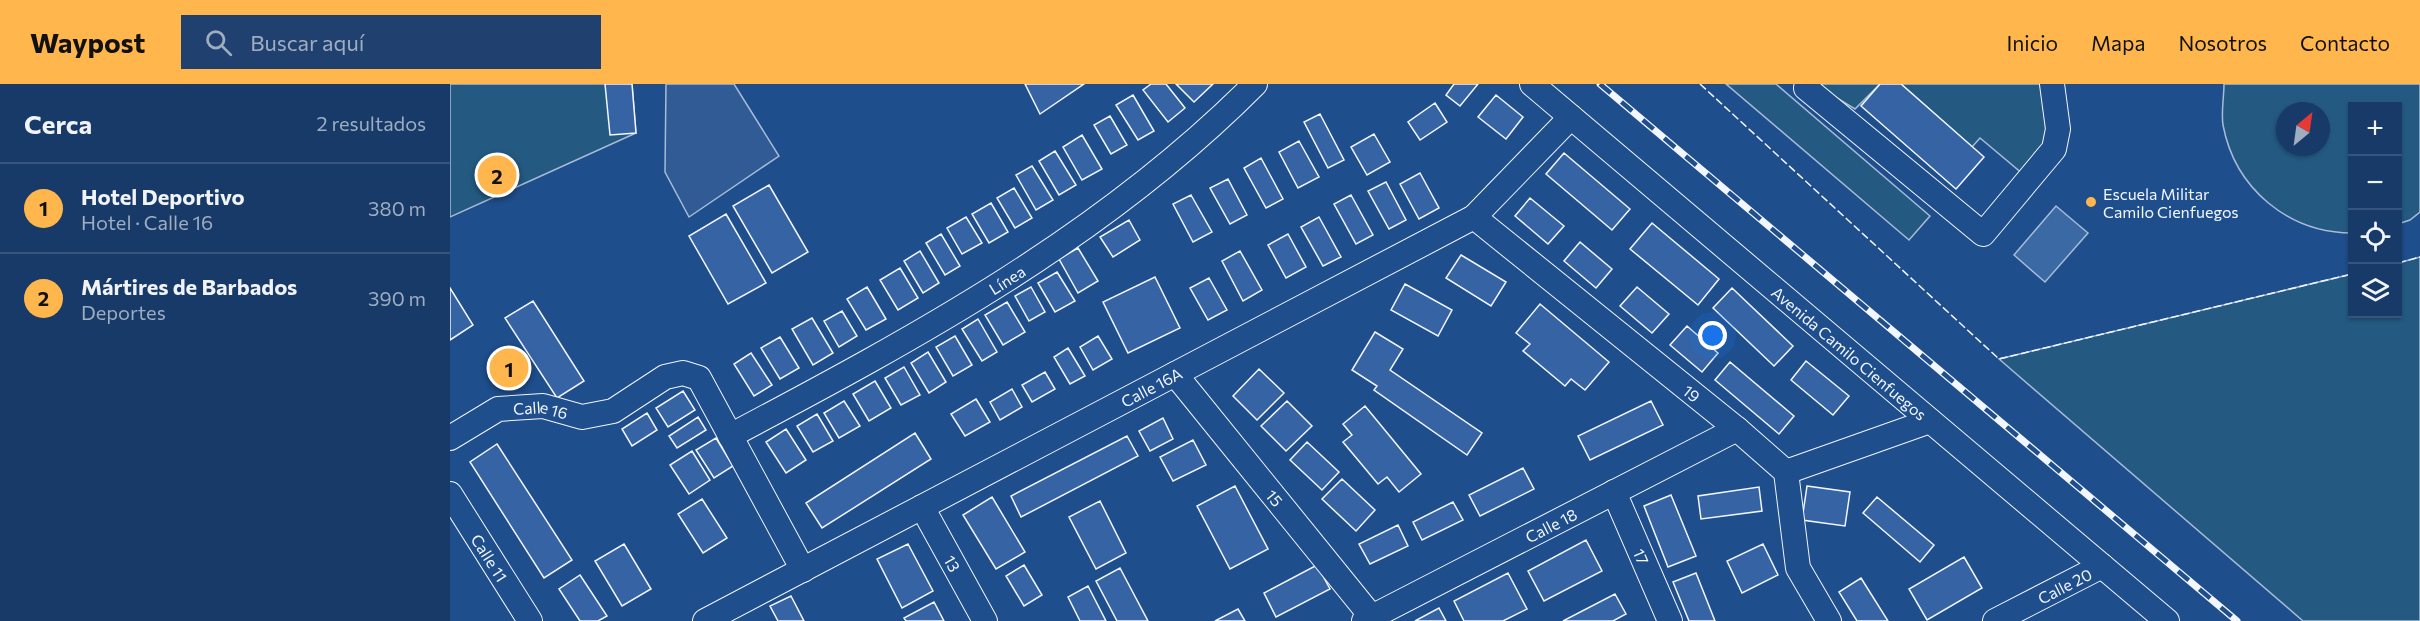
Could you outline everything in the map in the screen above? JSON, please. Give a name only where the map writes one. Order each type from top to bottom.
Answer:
[{"type":"street","name":"Línea","points":[[730,436],[883,355],[984,296],[1074,236],[1168,165],[1255,84]]},
{"type":"street","name":"Avenida Camilo Cienfuegos","points":[[1532,84],[2167,621]]},
{"type":"street","points":[[1805,85],[1983,234],[2054,149],[2058,129],[2052,84]]},
{"type":"street","name":"Calle 16A","points":[[705,621],[745,612],[803,570],[1474,217],[1571,117]]},
{"type":"street","name":"19","points":[[1474,217],[1737,429],[1786,472]]},
{"type":"street","name":"Calle 16","points":[[450,438],[498,409],[543,406],[582,417],[613,411],[665,377],[683,373],[699,378],[730,436]]},
{"type":"street","name":"15","points":[[1175,374],[1371,620]]},
{"type":"street","points":[[1829,621],[1798,568],[1786,472],[1930,421]]},
{"type":"street","name":"Calle 18","points":[[1371,620],[1737,429]]},
{"type":"street","points":[[730,436],[803,570]]},
{"type":"street","name":"17","points":[[1614,492],[1670,621]]},
{"type":"street","name":"Calle 11","points":[[450,494],[530,621]]},
{"type":"street","name":"13","points":[[922,507],[985,621]]},
{"type":"street","name":"Calle 20","points":[[1995,621],[2102,566]]},
{"type":"shaded area","points":[[450,84],[632,84],[636,133],[450,217]]},
{"type":"shaded area","points":[[666,84],[734,84],[779,156],[689,217],[665,172]]},
{"type":"shaded area","points":[[1726,84],[1776,84],[1930,216],[1909,240]]},
{"type":"shaded area","points":[[1814,84],[1880,84],[1855,109]]},
{"type":"shaded area","points":[[1901,84],[2052,84],[2058,129],[2029,179],[1980,138],[1972,147]]},
{"type":"shaded area","points":[[2224,84],[2420,84],[2420,212],[2402,223],[2402,102],[2348,102],[2348,233],[2329,231],[2307,225],[2287,216],[2268,203],[2239,169],[2229,148],[2222,120]]},
{"type":"shaded area","points":[[2056,206],[2088,233],[2045,282],[2014,255]]},
{"type":"shaded area","points":[[2420,257],[2420,621],[2303,621],[1999,359],[2348,275],[2348,318],[2402,318],[2402,262]]},
{"type":"building","points":[[605,84],[632,84],[636,133],[610,135]]},
{"type":"building","points":[[1025,84],[1084,84],[1040,114]]},
{"type":"building","points":[[1151,84],[1166,84],[1185,108],[1168,122],[1143,90]]},
{"type":"building","points":[[1176,84],[1213,84],[1194,102]]},
{"type":"building","points":[[1454,84],[1478,84],[1460,106],[1446,95]]},
{"type":"building","points":[[1880,84],[1901,84],[1984,157],[1956,189],[1861,106]]},
{"type":"building","points":[[1133,95],[1154,131],[1138,140],[1116,105]]},
{"type":"building","points":[[1496,95],[1523,117],[1506,139],[1478,117]]},
{"type":"building","points":[[1435,103],[1447,122],[1420,140],[1408,122]]},
{"type":"building","points":[[1320,114],[1344,160],[1328,168],[1304,122]]},
{"type":"building","points":[[1110,116],[1127,145],[1111,154],[1094,125]]},
{"type":"building","points":[[1374,134],[1390,162],[1367,175],[1351,147]]},
{"type":"building","points":[[1082,135],[1102,169],[1082,180],[1063,147]]},
{"type":"building","points":[[1299,141],[1319,177],[1298,188],[1279,152]]},
{"type":"building","points":[[1055,151],[1076,185],[1059,195],[1039,161]]},
{"type":"building","points":[[1564,153],[1630,209],[1612,230],[1546,174]]},
{"type":"building","points":[[1261,158],[1283,199],[1266,208],[1244,168]]},
{"type":"building","points":[[1032,166],[1053,200],[1036,210],[1016,175]]},
{"type":"building","points":[[1420,173],[1439,208],[1419,219],[1400,184]]},
{"type":"building","points":[[1228,179],[1247,215],[1230,224],[1210,188]]},
{"type":"building","points":[[1386,182],[1406,220],[1389,229],[1368,191]]},
{"type":"building","points":[[769,185],[808,252],[772,273],[733,206]]},
{"type":"building","points":[[1014,188],[1032,218],[1015,228],[997,198]]},
{"type":"building","points":[[1191,195],[1212,232],[1193,242],[1173,204]]},
{"type":"building","points":[[1351,195],[1373,235],[1356,244],[1334,204]]},
{"type":"building","points":[[1530,198],[1564,226],[1548,244],[1515,216]]},
{"type":"building","points":[[991,203],[1008,232],[989,243],[972,214]]},
{"type":"building","points":[[726,214],[766,283],[728,304],[689,236]]},
{"type":"building","points":[[966,217],[982,243],[962,254],[947,228]]},
{"type":"building","points":[[1319,217],[1341,257],[1323,266],[1301,227]]},
{"type":"building","points":[[1129,220],[1140,240],[1113,257],[1100,237]]},
{"type":"building","points":[[1652,223],[1719,279],[1698,305],[1630,249]]},
{"type":"building","points":[[941,234],[960,266],[945,275],[926,243]]},
{"type":"building","points":[[1288,234],[1306,267],[1286,278],[1268,245]]},
{"type":"building","points":[[1580,242],[1612,269],[1596,288],[1564,261]]},
{"type":"building","points":[[1078,248],[1098,281],[1078,293],[1059,259]]},
{"type":"building","points":[[920,251],[939,283],[923,293],[904,261]]},
{"type":"building","points":[[1240,251],[1262,290],[1243,301],[1222,261]]},
{"type":"building","points":[[1461,255],[1506,282],[1491,306],[1446,278]]},
{"type":"building","points":[[900,268],[918,298],[898,310],[880,280]]},
{"type":"building","points":[[1057,272],[1075,301],[1055,312],[1038,283]]},
{"type":"building","points":[[1155,277],[1180,328],[1128,353],[1103,302]]},
{"type":"building","points":[[1209,278],[1227,310],[1208,320],[1190,288]]},
{"type":"building","points":[[1405,284],[1452,310],[1438,336],[1391,310]]},
{"type":"building","points":[[867,287],[886,319],[866,330],[847,299]]},
{"type":"building","points":[[1031,287],[1045,312],[1029,321],[1015,296]]},
{"type":"building","points":[[1637,287],[1669,314],[1652,333],[1620,306]]},
{"type":"building","points":[[450,288],[473,325],[450,340]]},
{"type":"building","points":[[1732,288],[1793,346],[1774,366],[1713,308]]},
{"type":"building","points":[[533,301],[584,381],[557,398],[505,318]]},
{"type":"building","points":[[1007,302],[1025,332],[1003,345],[985,315]]},
{"type":"building","points":[[1540,304],[1609,362],[1585,390],[1571,379],[1565,386],[1523,351],[1530,344],[1516,333]]},
{"type":"building","points":[[842,311],[857,336],[839,347],[824,321]]},
{"type":"building","points":[[812,318],[833,353],[813,365],[792,329]]},
{"type":"building","points":[[978,319],[997,352],[982,361],[962,329]]},
{"type":"building","points":[[1687,326],[1718,353],[1702,372],[1670,345]]},
{"type":"building","points":[[1375,332],[1403,349],[1390,370],[1482,433],[1467,455],[1374,390],[1377,386],[1352,370]]},
{"type":"building","points":[[955,336],[972,365],[953,376],[936,347]]},
{"type":"building","points":[[1098,336],[1112,359],[1093,370],[1080,347]]},
{"type":"building","points":[[780,337],[799,368],[780,379],[761,348]]},
{"type":"building","points":[[1068,348],[1085,376],[1070,384],[1054,357]]},
{"type":"building","points":[[928,352],[946,382],[929,393],[911,363]]},
{"type":"building","points":[[751,353],[772,385],[754,396],[734,364]]},
{"type":"building","points":[[1806,361],[1849,396],[1833,415],[1791,380]]},
{"type":"building","points":[[1730,362],[1794,416],[1779,434],[1715,380]]},
{"type":"building","points":[[904,367],[920,395],[901,405],[885,378]]},
{"type":"building","points":[[1259,369],[1284,393],[1257,420],[1233,396]]},
{"type":"building","points":[[1045,372],[1055,389],[1032,402],[1022,385]]},
{"type":"building","points":[[875,381],[891,408],[869,421],[853,394]]},
{"type":"building","points":[[1012,389],[1022,407],[1000,420],[990,402]]},
{"type":"building","points":[[683,391],[695,410],[668,427],[656,408]]},
{"type":"building","points":[[976,399],[990,422],[965,436],[951,414]]},
{"type":"building","points":[[844,401],[860,426],[839,438],[824,413]]},
{"type":"building","points":[[1287,401],[1312,426],[1286,451],[1261,426]]},
{"type":"building","points":[[1651,401],[1663,425],[1590,460],[1578,436]]},
{"type":"building","points":[[1365,406],[1421,474],[1399,492],[1387,477],[1378,484],[1343,442],[1352,435],[1343,424]]},
{"type":"building","points":[[647,413],[657,430],[632,446],[622,429]]},
{"type":"building","points":[[817,414],[833,441],[813,452],[797,426]]},
{"type":"building","points":[[698,417],[706,430],[677,448],[669,436]]},
{"type":"building","points":[[1163,418],[1173,439],[1150,451],[1139,431]]},
{"type":"building","points":[[786,429],[806,460],[786,473],[766,442]]},
{"type":"building","points":[[915,433],[931,459],[822,528],[806,503]]},
{"type":"building","points":[[1127,436],[1138,456],[1021,517],[1011,496]]},
{"type":"building","points":[[716,438],[733,466],[714,478],[696,450]]},
{"type":"building","points":[[1193,440],[1206,465],[1173,481],[1160,457]]},
{"type":"building","points":[[1307,442],[1339,472],[1322,490],[1290,460]]},
{"type":"building","points":[[497,444],[572,560],[544,578],[470,462]]},
{"type":"building","points":[[692,451],[710,480],[689,494],[670,465]]},
{"type":"building","points":[[1523,468],[1534,489],[1480,516],[1469,495]]},
{"type":"building","points":[[1342,479],[1375,510],[1356,531],[1322,499]]},
{"type":"building","points":[[1235,486],[1268,549],[1230,569],[1197,506]]},
{"type":"building","points":[[1807,486],[1850,492],[1845,526],[1802,520]]},
{"type":"building","points":[[1759,487],[1762,511],[1701,519],[1698,496]]},
{"type":"building","points":[[1671,495],[1696,556],[1668,567],[1644,506]]},
{"type":"building","points":[[992,497],[1025,552],[996,569],[963,515]]},
{"type":"building","points":[[1877,497],[1934,545],[1920,562],[1863,513]]},
{"type":"building","points":[[702,499],[727,538],[703,553],[678,514]]},
{"type":"building","points":[[1100,501],[1126,553],[1096,569],[1069,517]]},
{"type":"building","points":[[1453,502],[1463,520],[1422,540],[1413,522]]},
{"type":"building","points":[[1398,525],[1408,546],[1370,564],[1359,544]]},
{"type":"building","points":[[1586,540],[1602,571],[1544,601],[1528,571]]},
{"type":"building","points":[[624,544],[651,589],[622,606],[595,561]]},
{"type":"building","points":[[908,544],[933,591],[902,608],[877,559]]},
{"type":"building","points":[[1763,544],[1778,575],[1742,593],[1727,561]]},
{"type":"building","points":[[1964,557],[1982,588],[1927,620],[1909,589]]},
{"type":"building","points":[[1024,565],[1042,595],[1024,606],[1006,576]]},
{"type":"building","points":[[1317,565],[1330,589],[1276,617],[1264,593]]},
{"type":"building","points":[[1120,568],[1148,621],[1117,621],[1096,581]]},
{"type":"building","points":[[1508,573],[1527,609],[1503,621],[1464,621],[1454,601]]},
{"type":"building","points":[[1696,573],[1715,621],[1689,621],[1673,582]]},
{"type":"building","points":[[580,575],[607,616],[598,621],[580,621],[559,589]]},
{"type":"building","points":[[1861,578],[1888,621],[1857,621],[1839,592]]},
{"type":"building","points":[[1088,586],[1106,621],[1080,621],[1068,597]]},
{"type":"building","points":[[1615,594],[1626,614],[1613,621],[1563,621]]},
{"type":"building","points":[[791,596],[804,621],[778,621],[770,606]]},
{"type":"building","points":[[934,602],[944,621],[906,621],[904,618]]},
{"type":"building","points":[[1439,608],[1446,621],[1415,621]]},
{"type":"building","points":[[1238,609],[1245,621],[1215,621]]},
{"type":"railway","points":[[1600,84],[2237,621]]},
{"type":"fence","points":[[1700,84],[1999,359],[2348,275]]},
{"type":"fence","points":[[2402,262],[2420,257]]},
{"type":"place","name":"Mártires de Barbados","points":[[497,175]]},
{"type":"place","name":"Escuela Militar Camilo Cienfuegos","points":[[2091,202]]},
{"type":"place","name":"Hotel Deportivo","points":[[509,368]]}]
